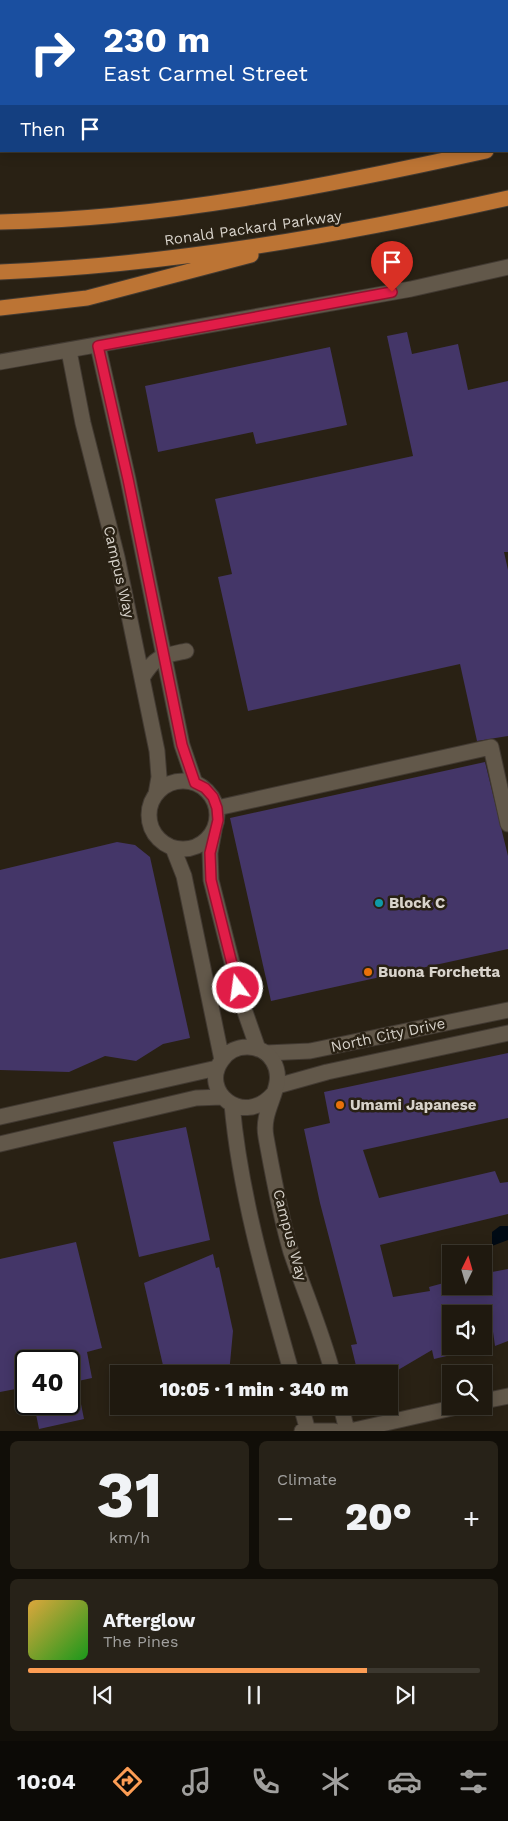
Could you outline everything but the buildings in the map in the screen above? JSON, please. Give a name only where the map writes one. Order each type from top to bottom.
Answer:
[{"type":"highway","name":"Ronald Packard Parkway","points":[[0,222],[126,213],[207,204],[390,172],[481,152]]},
{"type":"highway","name":"Ronald Packard Parkway","points":[[0,272],[124,264],[312,239],[508,198]]},
{"type":"highway","points":[[0,308],[87,298],[312,239]]},
{"type":"street","points":[[0,362],[411,289],[508,267]]},
{"type":"street","name":"Campus Way","points":[[98,346],[128,479],[182,745],[195,783]]},
{"type":"street","name":"Campus Way","points":[[69,351],[83,423],[117,557],[157,751],[159,777],[156,794],[150,803],[150,825],[162,843],[173,848],[184,876],[219,1064],[216,1078],[227,1100],[264,1272],[290,1365]]},
{"type":"street","points":[[142,678],[151,663],[163,656],[186,651]]},
{"type":"street","points":[[217,808],[491,747],[508,824]]},
{"type":"street","points":[[0,1144],[196,1098],[227,1100],[248,1109],[258,1107],[275,1090],[279,1077],[276,1068],[262,1051],[243,1006],[211,880],[210,853],[218,820],[217,808],[213,797],[205,788],[195,783],[184,781],[173,782],[156,794]]},
{"type":"street","points":[[173,848],[185,850],[196,847],[207,841],[214,831]]},
{"type":"street","name":"North City Drive","points":[[262,1051],[310,1051],[508,1010]]},
{"type":"street","name":"North City Drive","points":[[275,1090],[327,1072],[508,1033]]},
{"type":"street","points":[[0,1117],[219,1064],[229,1052],[238,1048],[262,1051]]},
{"type":"street","name":"Campus Way","points":[[275,1090],[264,1118],[268,1147],[290,1249],[324,1338],[331,1365]]},
{"type":"street","points":[[492,1399],[508,1396]]},
{"type":"street","points":[[344,1415],[348,1431],[442,1410]]},
{"type":"street","points":[[303,1415],[306,1431],[334,1431]]},
{"type":"shaded area","points":[[500,1226],[508,1226],[508,1240],[492,1246],[492,1232]]},
{"type":"place","name":"Block C","points":[[379,903]]},
{"type":"place","name":"Buona Forchetta","points":[[368,972]]},
{"type":"place","name":"Umami Japanese","points":[[340,1105]]},
{"type":"route","points":[[238,988],[211,880],[210,853],[218,820],[217,808],[213,797],[205,788],[195,783],[182,745],[128,479],[98,346],[392,292]]}]
